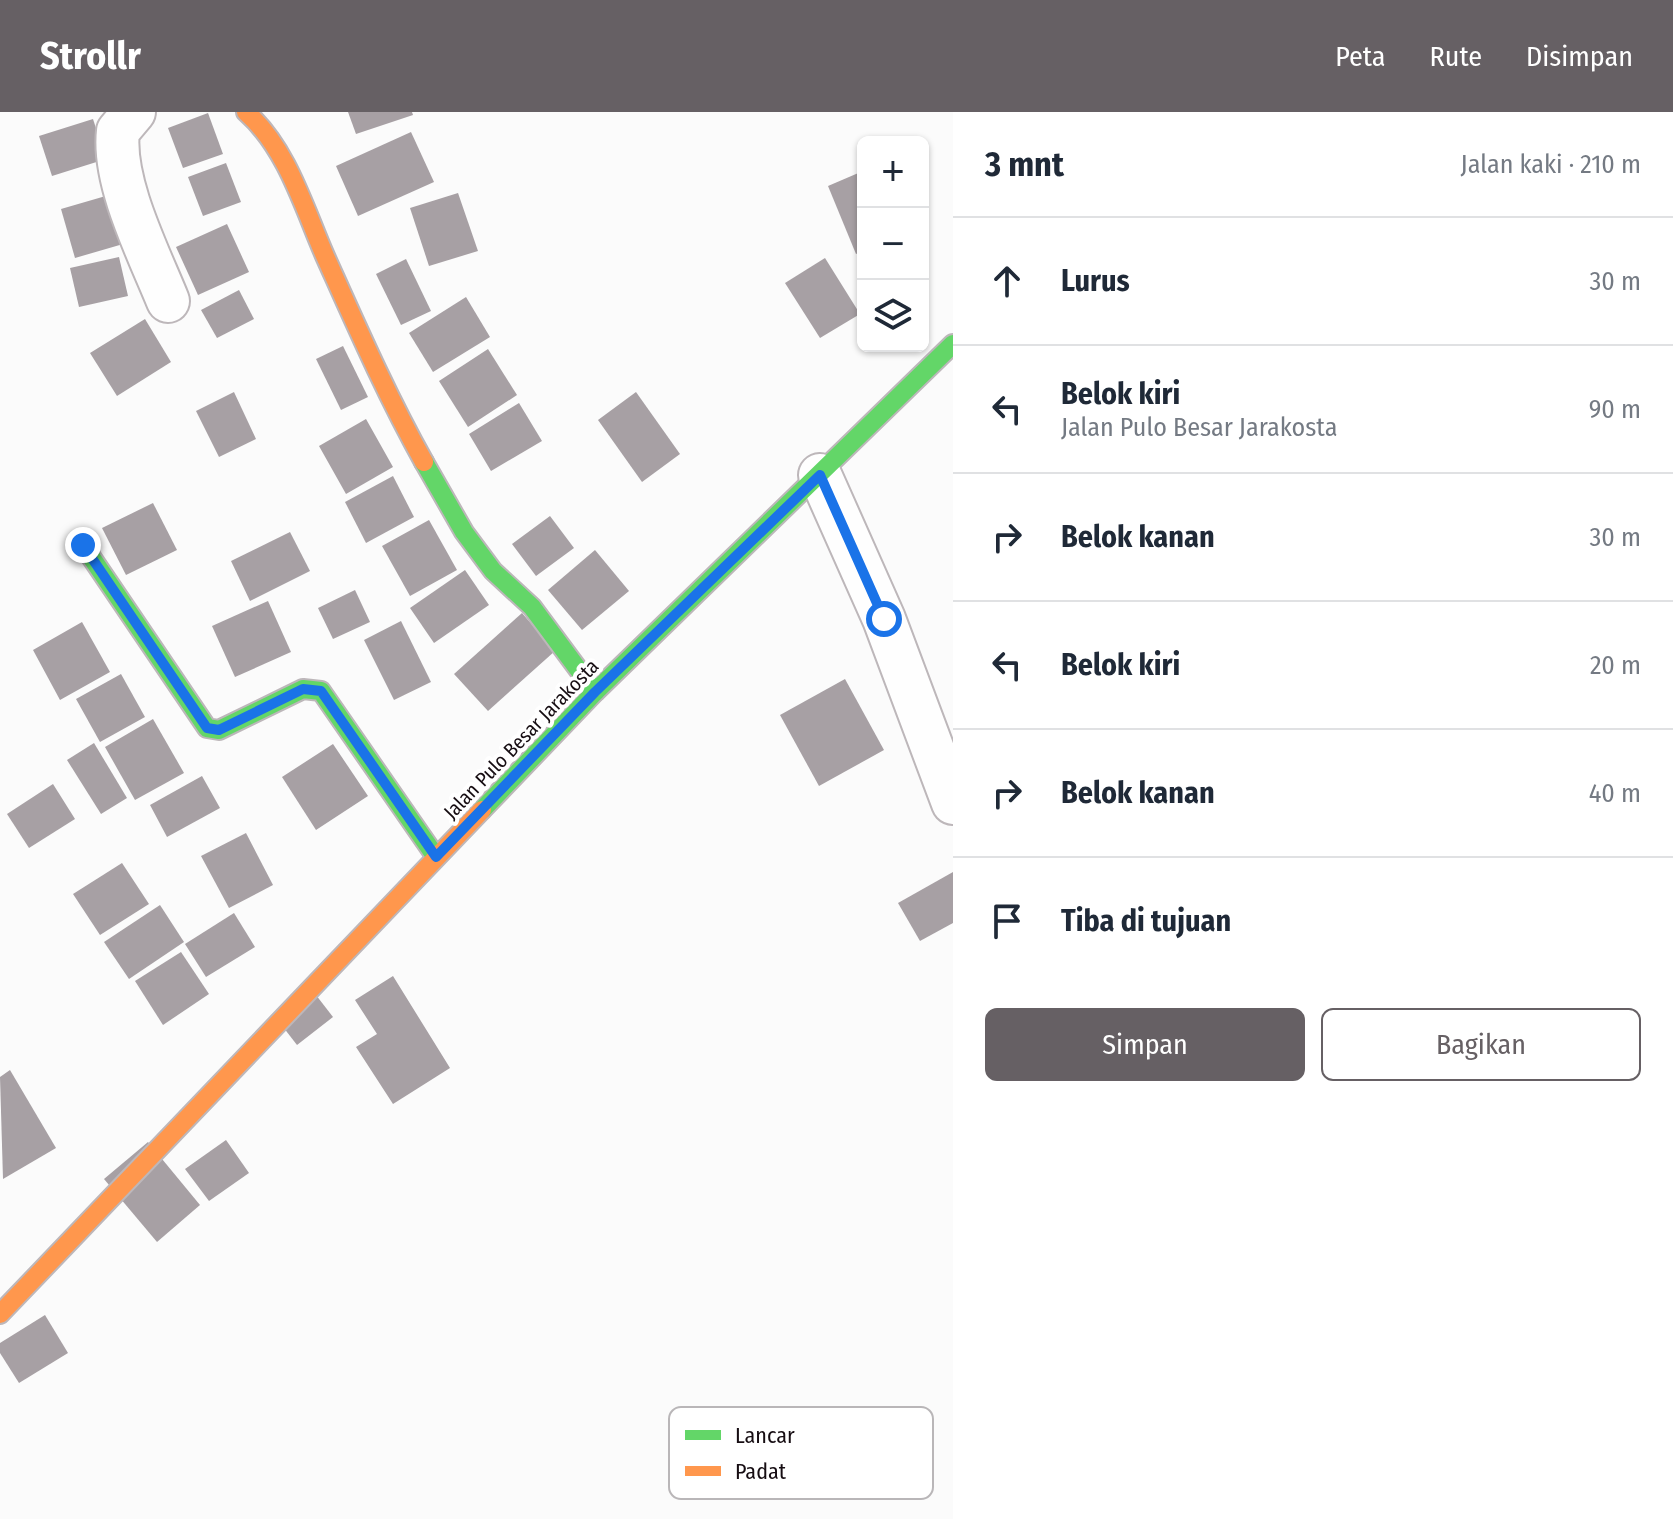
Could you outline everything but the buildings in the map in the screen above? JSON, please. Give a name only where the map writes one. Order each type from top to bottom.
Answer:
[{"type":"street","points":[[134,112],[118,131],[121,166],[138,227],[168,301]]},
{"type":"street","points":[[246,112],[261,125],[280,154],[359,332],[421,457],[464,532],[493,571],[532,607],[595,692]]},
{"type":"street","name":"Jalan Pulo Besar Jarakosta","points":[[0,1314],[595,692],[953,344]]},
{"type":"street","points":[[820,475],[884,619],[953,803]]},
{"type":"street","points":[[83,545],[207,728],[219,730],[303,689],[321,691],[436,857]]},
{"type":"traffic: fast","points":[[482,810],[595,692],[953,344]]},
{"type":"traffic: fast","points":[[424,462],[464,532],[493,571],[532,607],[595,692]]},
{"type":"traffic: fast","points":[[83,545],[207,728],[219,730],[303,689],[321,691],[436,857]]},
{"type":"traffic: slow","points":[[246,112],[273,143],[293,180],[372,360],[424,462]]},
{"type":"traffic: slow","points":[[0,1314],[482,810]]},
{"type":"route","points":[[83,545],[138,631],[207,728],[219,730],[303,689],[321,691],[436,857],[595,692],[820,475],[884,619]]}]
